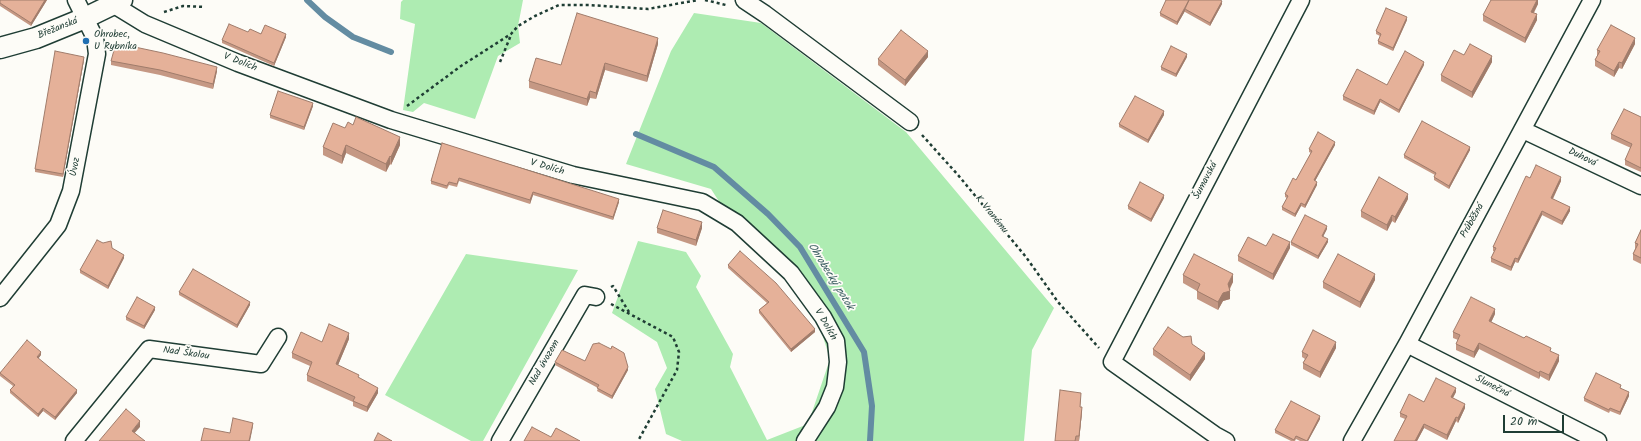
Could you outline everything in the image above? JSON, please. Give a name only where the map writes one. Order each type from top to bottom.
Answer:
[{"type":"street","name":"Úvoz","points":[[0,298],[58,224],[71,191],[98,54],[95,38],[76,0]]},
{"type":"street","points":[[744,0],[910,122]]},
{"type":"street","name":"Šumavská","points":[[1112,362],[1301,0]]},
{"type":"street","name":"Průběžná","points":[[1352,441],[1407,344],[1592,0]]},
{"type":"street","name":"Břežanská","points":[[0,48],[36,38],[85,18],[118,2]]},
{"type":"street","name":"V Dolích","points":[[118,2],[146,24],[238,63],[391,120],[572,175],[702,202],[737,223],[791,273],[822,317],[836,341],[838,362],[835,386],[827,407],[806,441]]},
{"type":"street","name":"Duhová","points":[[1523,130],[1641,186]]},
{"type":"street","name":"Nad úvozem","points":[[500,441],[585,295],[596,297]]},
{"type":"street","name":"Nad Školou","points":[[74,441],[149,349],[261,364],[278,337]]},
{"type":"street","name":"Slunečná","points":[[1407,344],[1598,441]]},
{"type":"street","points":[[1112,362],[1226,441]]},
{"type":"path","points":[[391,120],[461,66],[511,34],[518,26],[559,5],[589,5],[648,10],[698,0]]},
{"type":"path","points":[[146,24],[159,13],[183,6],[205,7]]},
{"type":"path","points":[[500,62],[511,34]]},
{"type":"path","name":"K Vranému","points":[[910,122],[958,175],[1026,257],[1058,302],[1112,362]]},
{"type":"path","points":[[596,297],[674,337],[679,352],[677,370],[638,441]]},
{"type":"green space","points":[[403,0],[523,0],[518,26],[520,43],[498,56],[475,119],[424,103],[413,112],[403,110],[415,24],[400,19],[401,2]]},
{"type":"green space","points":[[694,13],[761,23],[906,132],[1054,308],[1032,350],[1024,441],[682,441],[666,434],[655,389],[667,368],[657,342],[612,313],[638,241],[686,252],[701,276],[696,287],[733,354],[730,367],[767,440],[808,424],[830,359],[819,324],[792,286],[740,234],[711,189],[626,164],[671,51]]},
{"type":"green space","points":[[466,254],[578,270],[483,441],[471,441],[385,395]]},
{"type":"building","points":[[0,0],[45,0],[31,23],[0,3]]},
{"type":"building","points":[[1166,0],[1189,0],[1177,22],[1160,13]]},
{"type":"building","points":[[1189,0],[1222,1],[1210,23],[1185,9]]},
{"type":"building","points":[[1491,0],[1537,0],[1531,12],[1537,14],[1525,38],[1483,15]]},
{"type":"building","points":[[1386,8],[1407,17],[1393,48],[1378,41],[1381,34],[1376,31]]},
{"type":"building","points":[[577,13],[658,38],[647,76],[605,63],[596,93],[590,91],[587,99],[529,81],[536,58],[561,65]]},
{"type":"building","points":[[229,24],[248,32],[250,29],[261,34],[265,25],[286,34],[274,63],[222,40]]},
{"type":"building","points":[[1611,25],[1635,38],[1622,63],[1619,62],[1614,71],[1595,60],[1600,51],[1597,50]]},
{"type":"building","points":[[901,30],[928,51],[905,80],[878,59]]},
{"type":"building","points":[[116,43],[217,67],[213,84],[160,70],[111,61]]},
{"type":"building","points":[[1470,44],[1492,56],[1472,92],[1441,75],[1454,50],[1464,55]]},
{"type":"building","points":[[1171,46],[1187,54],[1176,74],[1161,67]]},
{"type":"building","points":[[55,51],[84,57],[63,174],[35,169]]},
{"type":"building","points":[[1405,51],[1424,62],[1399,110],[1380,99],[1374,111],[1343,96],[1357,69],[1387,85]]},
{"type":"building","points":[[278,91],[313,103],[304,127],[270,115]]},
{"type":"building","points":[[1135,96],[1164,111],[1148,140],[1119,124]]},
{"type":"building","points":[[1624,109],[1641,117],[1641,168],[1625,160],[1632,144],[1611,134]]},
{"type":"building","points":[[356,117],[400,137],[391,157],[390,156],[386,164],[346,145],[342,156],[323,147],[333,123],[345,128],[348,122],[353,125]]},
{"type":"building","points":[[1422,121],[1470,147],[1449,186],[1434,177],[1436,173],[1404,155]]},
{"type":"building","points":[[1318,132],[1335,142],[1314,180],[1317,182],[1305,205],[1301,203],[1295,214],[1282,207],[1288,196],[1285,194],[1293,178],[1296,180],[1312,151],[1309,149]]},
{"type":"building","points":[[442,143],[619,199],[613,217],[533,192],[530,200],[459,178],[457,184],[449,182],[447,186],[431,181]]},
{"type":"building","points":[[1536,165],[1561,177],[1551,198],[1570,207],[1562,221],[1542,211],[1518,259],[1515,258],[1511,267],[1491,258],[1496,248],[1493,247],[1526,176],[1530,178]]},
{"type":"building","points":[[1379,177],[1408,194],[1395,217],[1392,215],[1387,225],[1361,211]]},
{"type":"building","points":[[1140,182],[1164,195],[1151,219],[1128,206]]},
{"type":"building","points":[[663,210],[702,222],[696,240],[657,228]]},
{"type":"building","points":[[1305,215],[1327,226],[1322,236],[1328,239],[1318,256],[1291,242]]},
{"type":"building","points":[[1641,230],[1641,258],[1633,254],[1638,244],[1635,243]]},
{"type":"building","points":[[1273,234],[1290,242],[1273,274],[1238,256],[1248,237],[1266,246]]},
{"type":"building","points":[[97,240],[103,243],[111,241],[112,248],[124,255],[108,286],[80,270]]},
{"type":"building","points":[[740,251],[776,283],[815,329],[791,349],[759,310],[769,302],[728,265]]},
{"type":"building","points":[[1194,254],[1233,274],[1228,284],[1230,291],[1223,293],[1218,302],[1197,291],[1200,284],[1183,275]]},
{"type":"building","points":[[1338,254],[1375,274],[1360,302],[1323,282]]},
{"type":"building","points":[[193,269],[250,302],[237,325],[179,292]]},
{"type":"building","points":[[137,297],[155,307],[144,326],[126,317]]},
{"type":"building","points":[[1471,297],[1495,309],[1489,321],[1524,338],[1526,336],[1551,348],[1550,351],[1559,355],[1549,375],[1540,371],[1539,373],[1479,343],[1474,352],[1456,344],[1460,335],[1453,332]]},
{"type":"building","points":[[329,324],[349,333],[336,364],[359,375],[358,377],[378,388],[367,407],[353,401],[355,397],[307,375],[312,362],[292,353],[301,332],[322,342]]},
{"type":"building","points":[[1168,327],[1183,337],[1191,336],[1192,344],[1205,353],[1190,375],[1153,349]]},
{"type":"building","points":[[1313,330],[1336,342],[1320,372],[1303,363],[1308,355],[1302,352]]},
{"type":"building","points":[[27,340],[41,352],[37,357],[77,390],[55,417],[43,408],[38,414],[10,390],[15,385],[0,373]]},
{"type":"building","points":[[599,343],[611,349],[612,346],[624,353],[628,367],[612,396],[597,388],[599,385],[555,362],[562,350],[585,361],[593,344]]},
{"type":"building","points":[[1596,373],[1621,385],[1620,388],[1629,392],[1620,412],[1610,408],[1609,410],[1584,398]]},
{"type":"building","points":[[1436,378],[1456,388],[1451,397],[1465,404],[1458,418],[1456,417],[1447,435],[1424,424],[1415,441],[1394,441],[1407,416],[1400,413],[1409,394],[1424,402]]},
{"type":"building","points":[[1060,390],[1081,393],[1080,407],[1082,407],[1079,436],[1076,436],[1075,441],[1055,441]]},
{"type":"building","points":[[1291,401],[1320,416],[1307,441],[1296,436],[1294,440],[1275,430]]},
{"type":"building","points":[[126,409],[140,421],[132,431],[145,441],[99,441]]},
{"type":"building","points":[[233,418],[253,423],[249,441],[201,441],[204,428],[230,433]]},
{"type":"building","points":[[532,427],[551,437],[556,428],[580,441],[524,441]]},
{"type":"building","points":[[378,433],[392,441],[374,441]]},
{"type":"waterway","name":"Ohrobecký potok","points":[[307,0],[325,17],[353,37],[391,52]]},
{"type":"waterway","name":"Ohrobecký potok","points":[[636,134],[714,167],[768,214],[800,247],[864,352],[872,406],[870,441]]},
{"type":"place","name":"Ohrobec, U Rybníka","points":[[86,41]]}]
